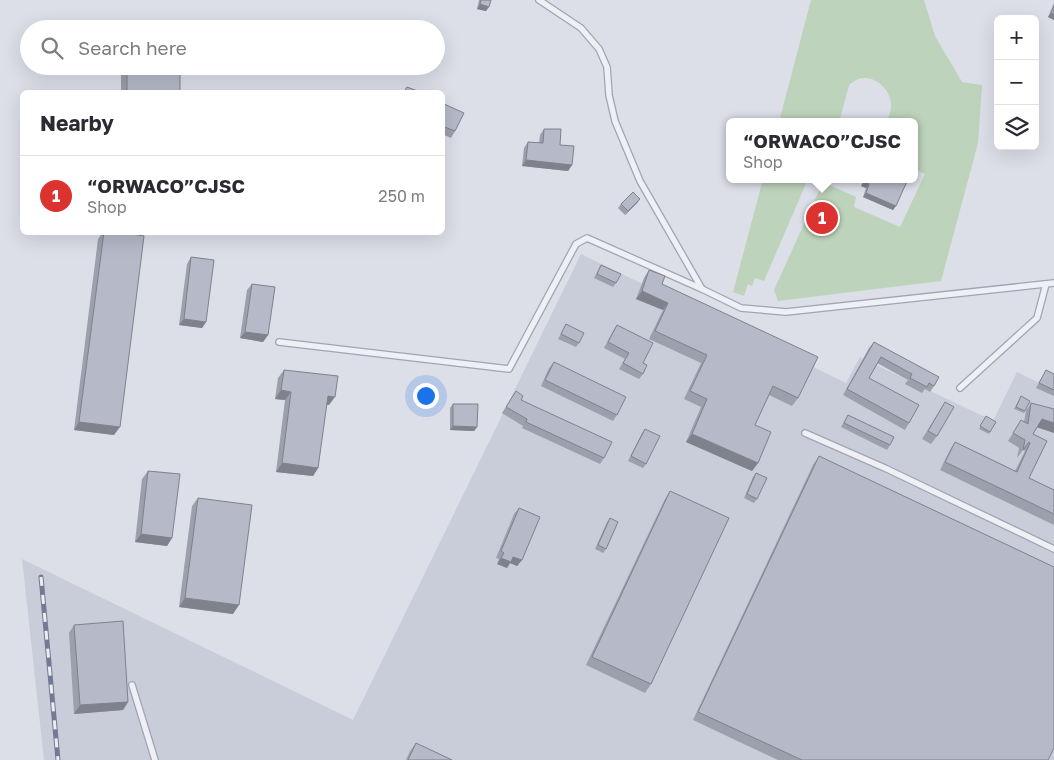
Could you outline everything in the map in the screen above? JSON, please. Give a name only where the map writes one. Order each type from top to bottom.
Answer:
[{"type":"lane","points":[[539,0],[581,28],[599,49],[607,67],[608,95],[615,121],[640,181],[702,289]]},
{"type":"lane","points":[[279,342],[509,369],[576,244],[587,238],[741,308],[786,312],[1054,283]]},
{"type":"lane","points":[[960,388],[1037,318],[1046,284]]},
{"type":"lane","points":[[805,432],[887,468],[1054,549]]},
{"type":"lane","points":[[132,685],[155,760]]},
{"type":"shaded area","points":[[581,254],[846,383],[860,357],[993,421],[1017,372],[1054,390],[1054,760],[44,760],[22,559],[353,720]]},
{"type":"green space","points":[[811,0],[924,0],[935,36],[962,82],[982,85],[978,143],[941,281],[778,301],[774,290],[823,183],[856,197],[854,207],[900,227],[925,174],[918,170],[918,118],[888,118],[891,101],[887,91],[879,83],[869,78],[861,78],[849,85],[840,118],[780,118]]},
{"type":"green space","points":[[762,183],[806,183],[764,281],[755,278],[752,286],[748,284],[744,296],[733,292]]},
{"type":"building","points":[[481,0],[491,0],[489,7],[480,4]]},
{"type":"building","points":[[127,75],[180,75],[180,90],[127,90]]},
{"type":"building","points":[[445,104],[464,113],[455,131],[445,127]]},
{"type":"building","points":[[544,129],[561,129],[560,145],[574,146],[572,165],[526,160],[528,142],[543,143]]},
{"type":"building","points":[[866,183],[906,183],[896,206],[866,193],[869,184]]},
{"type":"building","points":[[633,192],[640,199],[628,211],[621,204]]},
{"type":"building","points":[[104,235],[144,236],[120,427],[79,422]]},
{"type":"building","points":[[191,257],[214,260],[206,322],[184,319]]},
{"type":"building","points":[[601,265],[621,274],[616,283],[597,274]]},
{"type":"building","points":[[649,270],[665,276],[662,284],[818,357],[798,398],[773,386],[755,425],[771,432],[758,463],[692,434],[707,399],[690,391],[707,355],[655,331],[668,303],[642,291]]},
{"type":"building","points":[[252,284],[275,287],[268,335],[245,332]]},
{"type":"building","points":[[566,324],[584,333],[579,343],[561,334]]},
{"type":"building","points":[[617,325],[653,343],[643,363],[647,365],[643,374],[623,363],[629,353],[608,342]]},
{"type":"building","points":[[874,342],[939,377],[934,386],[929,383],[927,387],[910,378],[912,374],[881,357],[869,378],[919,405],[909,423],[847,389]]},
{"type":"building","points":[[554,362],[626,397],[617,415],[545,380]]},
{"type":"building","points":[[284,370],[338,376],[335,397],[328,396],[318,468],[282,463],[291,392],[281,390]]},
{"type":"building","points":[[1046,370],[1054,374],[1054,390],[1039,383]]},
{"type":"building","points":[[516,391],[523,396],[521,400],[612,442],[604,458],[526,422],[527,419],[506,407]]},
{"type":"building","points":[[1021,396],[1030,401],[1025,411],[1016,407]]},
{"type":"building","points":[[945,402],[954,407],[937,436],[928,431]]},
{"type":"building","points":[[1031,403],[1054,409],[1054,423],[1042,419],[1033,434],[1047,441],[1029,478],[1054,490],[1054,514],[945,462],[955,442],[1017,472],[1030,443],[1023,450],[1025,440],[1013,433],[1021,420],[1028,424]]},
{"type":"building","points":[[453,404],[478,404],[477,427],[453,426]]},
{"type":"building","points":[[848,415],[894,437],[890,445],[844,423]]},
{"type":"building","points":[[986,416],[996,422],[990,432],[980,426]]},
{"type":"building","points":[[645,429],[660,436],[646,464],[631,456]]},
{"type":"building","points":[[819,456],[1054,567],[1054,748],[1048,760],[802,760],[698,712]]},
{"type":"building","points":[[148,471],[180,474],[172,538],[141,534]]},
{"type":"building","points":[[756,473],[767,478],[757,499],[747,494]]},
{"type":"building","points":[[670,491],[729,518],[651,684],[592,657]]},
{"type":"building","points":[[198,498],[252,505],[239,605],[185,598]]},
{"type":"building","points":[[519,508],[540,517],[522,560],[513,557],[511,562],[501,558],[504,553],[501,551]]},
{"type":"building","points":[[610,518],[618,522],[606,549],[598,545]]},
{"type":"building","points":[[123,621],[128,702],[80,705],[74,625]]},
{"type":"building","points":[[416,743],[452,760],[408,760]]},
{"type":"railway","points":[[41,577],[58,760]]},
{"type":"place","name":"“ORWACO”CJSC","points":[[822,218]]}]
